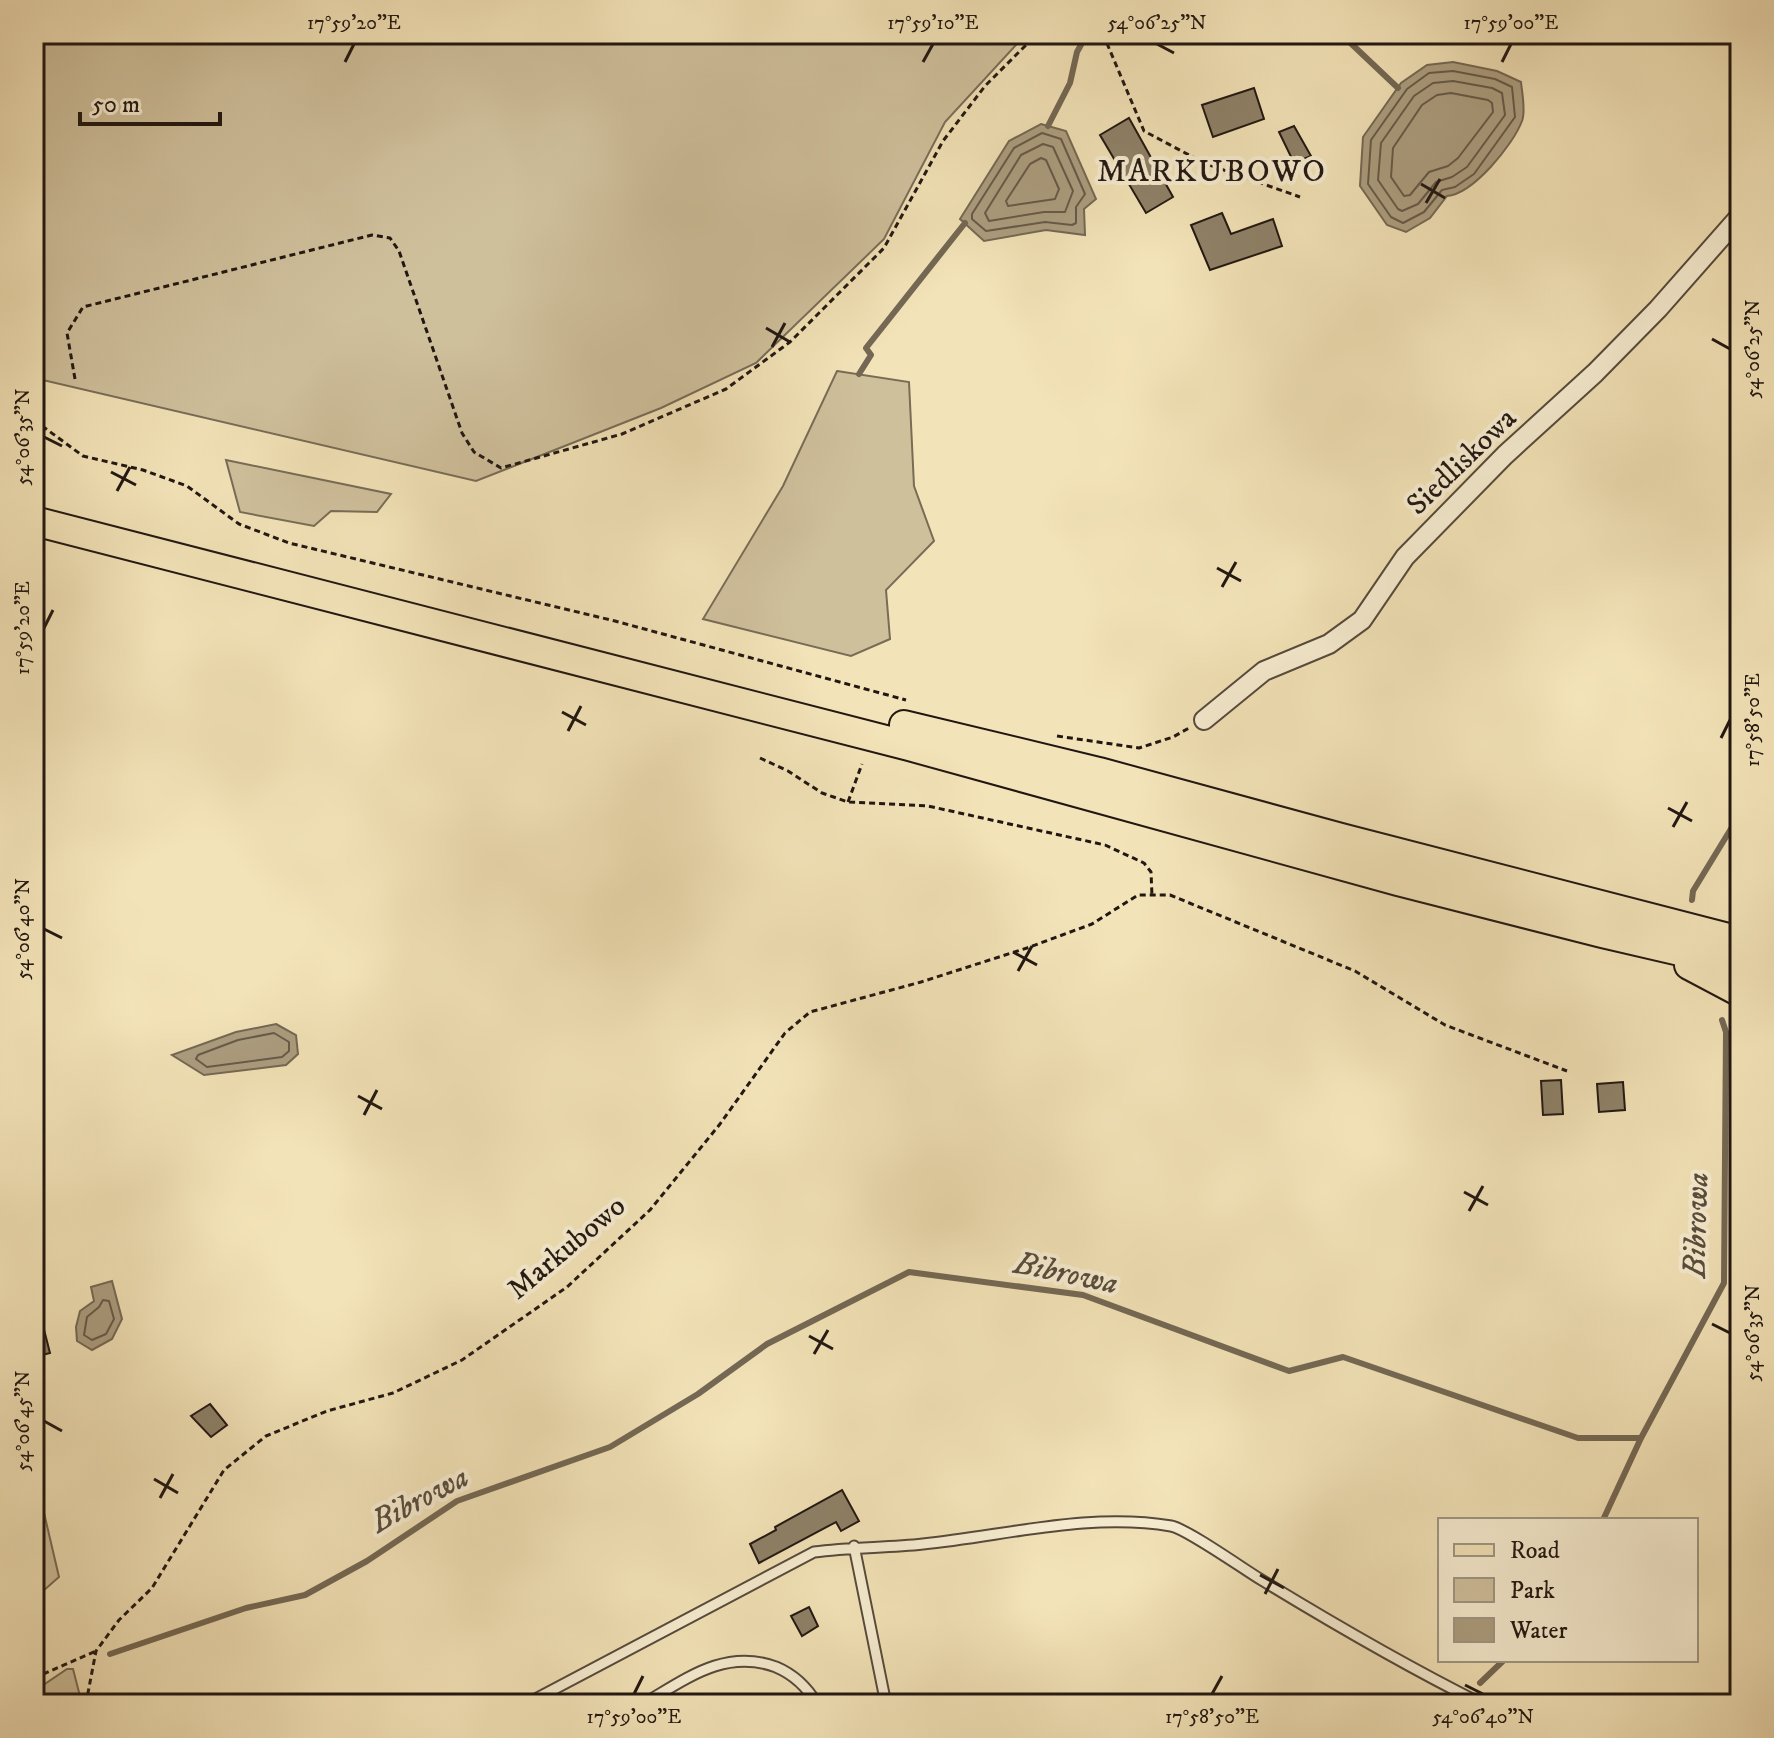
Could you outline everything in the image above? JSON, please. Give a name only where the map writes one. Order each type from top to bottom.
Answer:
[{"type":"main road","points":[[34,501],[970,742],[1099,772],[1740,941]]},
{"type":"main road","points":[[34,521],[865,734],[1383,877],[1740,965]]},
{"type":"main road","points":[[1602,933],[1679,960],[1740,992]]},
{"type":"street","name":"Siedliskowa","points":[[1204,720],[1264,671],[1329,644],[1362,620],[1405,557],[1505,455],[1595,373],[1658,309],[1740,216]]},
{"type":"lane","points":[[526,1704],[814,1552],[854,1546],[921,1545],[1042,1527],[1113,1523],[1174,1527],[1445,1686],[1482,1704]]},
{"type":"lane","points":[[854,1546],[886,1704]]},
{"type":"lane","points":[[643,1704],[705,1668],[732,1661],[758,1661],[783,1670],[806,1686],[817,1704]]},
{"type":"path","points":[[75,379],[67,333],[83,307],[372,235],[390,238],[399,251],[462,433],[474,452],[501,468],[622,434],[726,389],[790,342],[884,248],[943,141],[985,86],[1040,34]]},
{"type":"path","points":[[1103,34],[1144,131],[1204,163],[1300,197]]},
{"type":"path","points":[[34,420],[83,456],[143,470],[187,486],[239,524],[289,543],[615,621],[905,700]]},
{"type":"path","points":[[1046,735],[1139,748],[1173,737],[1204,720]]},
{"type":"path","points":[[760,758],[788,771],[822,793],[848,802],[928,806],[1105,845],[1144,863],[1151,872],[1152,896],[1170,895],[1355,971],[1445,1025],[1567,1071]]},
{"type":"path","points":[[848,802],[862,764]]},
{"type":"path","name":"Markubowo","points":[[89,1704],[87,1698],[96,1651],[119,1620],[152,1588],[224,1470],[266,1436],[327,1411],[393,1393],[462,1360],[567,1287],[650,1210],[720,1124],[785,1033],[810,1012],[921,982],[1027,948],[1092,924],[1138,895],[1152,896]]},
{"type":"path","points":[[34,1678],[96,1651]]},
{"type":"green space","points":[[34,34],[1026,34],[945,122],[884,239],[756,363],[661,408],[476,481],[34,378]]},
{"type":"green space","points":[[837,371],[909,382],[914,486],[934,541],[886,590],[890,639],[851,656],[703,619],[783,486]]},
{"type":"green space","points":[[226,460],[391,494],[377,512],[331,511],[314,526],[240,512]]},
{"type":"green space","points":[[34,1470],[59,1577],[34,1599]]},
{"type":"green space","points":[[67,1669],[73,1669],[82,1704],[34,1704],[39,1688]]},
{"type":"water","points":[[1453,62],[1497,71],[1521,82],[1523,117],[1510,143],[1480,178],[1447,196],[1430,218],[1406,232],[1387,225],[1360,186],[1363,137],[1401,83],[1427,65]]},
{"type":"water","points":[[1041,124],[1066,131],[1096,199],[1084,209],[1085,235],[1046,230],[984,241],[960,219],[1009,141]]},
{"type":"water","points":[[276,1024],[296,1035],[298,1054],[286,1065],[204,1075],[172,1055],[236,1032]]},
{"type":"water","points":[[112,1281],[122,1319],[112,1339],[92,1350],[77,1341],[80,1311],[94,1301],[91,1287]]},
{"type":"building","points":[[1254,88],[1264,119],[1213,137],[1202,105]]},
{"type":"building","points":[[1129,118],[1173,197],[1146,213],[1100,135]]},
{"type":"building","points":[[1294,126],[1311,156],[1294,163],[1279,132]]},
{"type":"building","points":[[1222,213],[1231,234],[1273,219],[1282,246],[1210,270],[1191,225]]},
{"type":"building","points":[[1561,1080],[1563,1114],[1543,1115],[1541,1081]]},
{"type":"building","points":[[1623,1082],[1625,1110],[1599,1112],[1597,1084]]},
{"type":"building","points":[[39,1310],[50,1353],[34,1357],[34,1311]]},
{"type":"building","points":[[210,1404],[227,1425],[211,1437],[191,1416]]},
{"type":"building","points":[[842,1490],[859,1521],[841,1531],[836,1522],[759,1563],[750,1544]]},
{"type":"building","points":[[809,1607],[818,1626],[802,1636],[791,1616]]},
{"type":"waterway","points":[[1048,126],[1070,83],[1077,52],[1087,34]]},
{"type":"waterway","points":[[1341,34],[1398,88]]},
{"type":"waterway","points":[[859,374],[871,355],[866,348],[965,223]]},
{"type":"waterway","name":"Bibrowa","points":[[1692,900],[1693,891],[1740,814]]},
{"type":"waterway","name":"Bibrowa","points":[[1604,1518],[1641,1438],[1724,1283],[1726,1032],[1722,1020]]},
{"type":"waterway","name":"Bibrowa","points":[[110,1654],[246,1608],[305,1595],[367,1561],[457,1501],[610,1447],[698,1394],[767,1344],[909,1272],[1083,1295],[1289,1371],[1343,1357],[1578,1438],[1641,1438]]},
{"type":"waterway","points":[[1480,1683],[1502,1662]]},
{"type":"waterway","name":"Bibrowa","points":[[62,1704],[68,1696]]},
{"type":"district","name":"MARKUBOWO","points":[[1212,172]]}]
